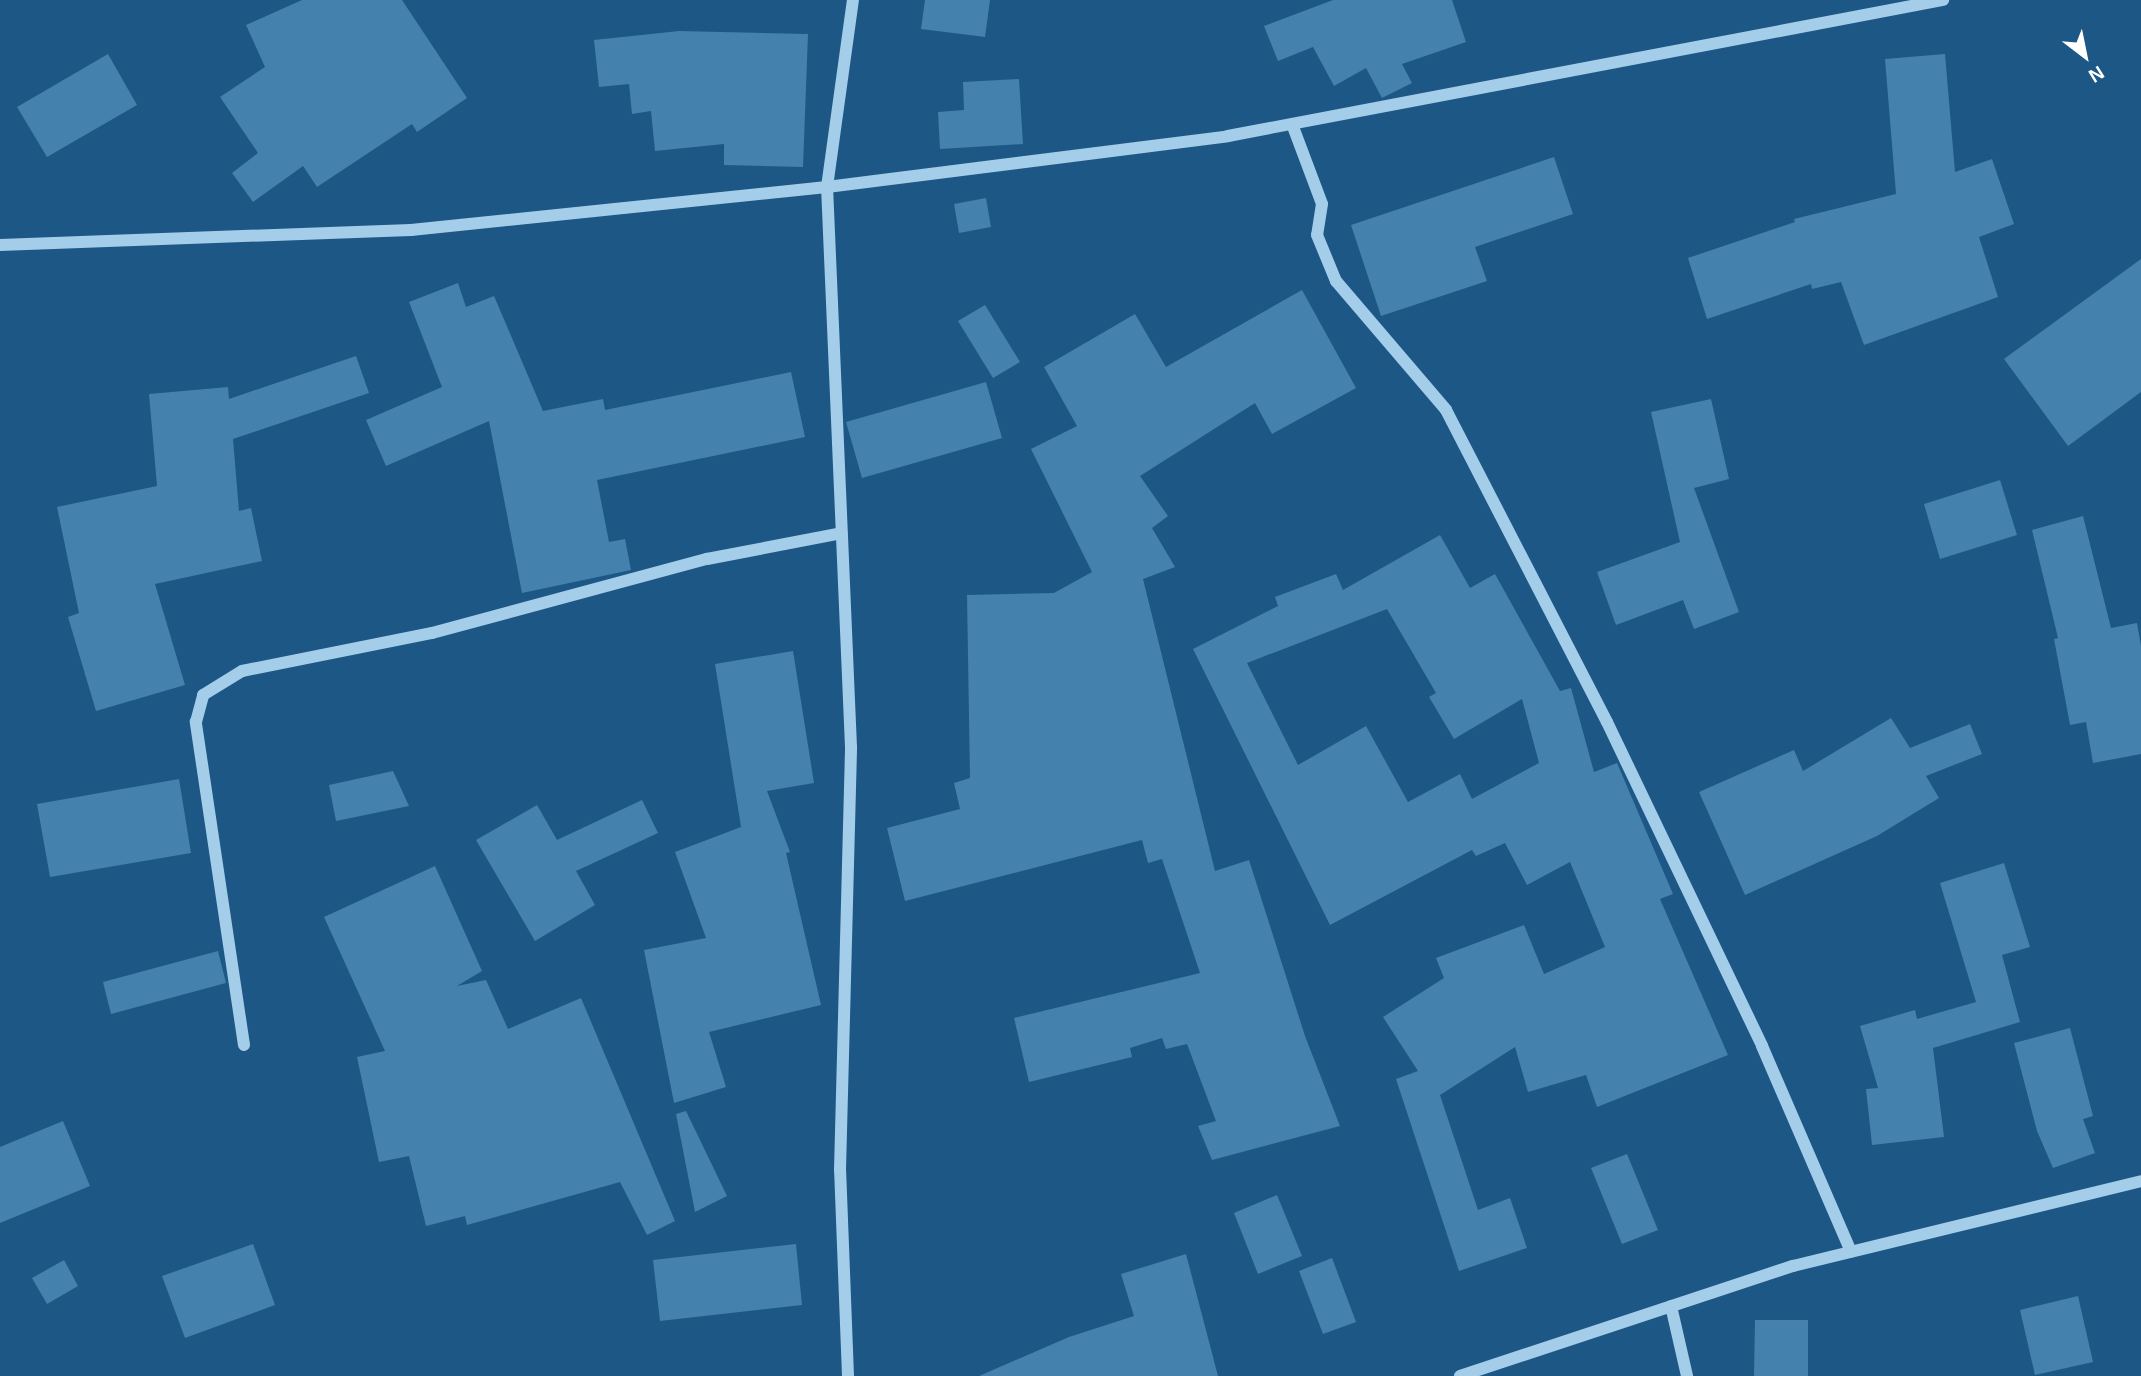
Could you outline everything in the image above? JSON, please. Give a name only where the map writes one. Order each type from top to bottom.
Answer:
[{"type":"street","points":[[848,1376],[840,1170],[851,747],[827,187],[853,0]]},
{"type":"street","points":[[0,245],[411,230],[827,187],[1228,136],[1943,0]]},
{"type":"street","points":[[1292,124],[1322,204],[1317,235],[1336,281],[1446,410],[1607,722],[1762,1046],[1851,1252]]},
{"type":"street","points":[[244,1045],[197,722],[203,695],[242,671],[432,633],[707,559],[842,533]]},
{"type":"street","points":[[1460,1376],[1671,1306],[1851,1252],[2141,1181]]},
{"type":"street","points":[[1671,1306],[1687,1376]]},
{"type":"building","points":[[302,0],[402,0],[467,98],[417,132],[412,124],[317,187],[303,166],[253,202],[232,173],[258,153],[220,97],[265,67],[246,25]]},
{"type":"building","points":[[925,0],[990,0],[985,37],[921,29]]},
{"type":"building","points":[[1333,0],[1452,0],[1466,42],[1402,64],[1412,83],[1382,98],[1366,68],[1334,86],[1313,47],[1278,61],[1264,26]]},
{"type":"building","points":[[679,31],[808,34],[803,167],[724,165],[724,144],[655,151],[651,111],[632,114],[629,84],[599,87],[594,40]]},
{"type":"building","points":[[108,54],[137,105],[47,157],[17,107]]},
{"type":"building","points":[[1945,54],[1955,172],[1992,159],[2014,224],[1979,237],[1998,297],[1864,345],[1841,282],[1812,289],[1811,284],[1707,319],[1688,258],[1795,222],[1794,219],[1896,194],[1885,59]]},
{"type":"building","points":[[1019,79],[1023,144],[940,149],[938,112],[964,110],[963,82]]},
{"type":"building","points":[[1554,157],[1573,214],[1475,247],[1487,281],[1381,316],[1351,225]]},
{"type":"building","points":[[986,198],[991,227],[959,233],[954,204]]},
{"type":"building","points":[[2141,259],[2141,392],[2068,446],[2004,359]]},
{"type":"building","points":[[458,283],[466,307],[494,296],[543,411],[603,399],[605,410],[791,372],[805,437],[597,480],[609,542],[625,539],[631,570],[522,593],[489,421],[386,466],[366,420],[442,387],[409,302]]},
{"type":"building","points":[[1302,290],[1356,388],[1272,434],[1255,403],[1140,476],[1168,516],[1152,528],[1175,567],[1143,579],[1215,871],[1249,860],[1305,1036],[1340,1126],[1212,1160],[1198,1126],[1216,1121],[1187,1044],[1166,1049],[1162,1038],[1130,1048],[1132,1057],[1029,1082],[1014,1018],[1200,973],[1162,859],[1148,863],[1142,840],[905,901],[887,828],[960,809],[954,783],[970,778],[967,595],[1054,593],[1092,572],[1031,449],[1077,426],[1044,367],[1135,314],[1166,367]]},
{"type":"building","points":[[985,305],[1020,362],[993,378],[958,321]]},
{"type":"building","points":[[356,356],[369,393],[233,439],[239,511],[251,508],[262,561],[155,584],[185,685],[96,711],[68,617],[79,613],[57,507],[157,486],[149,394],[228,387],[229,399]]},
{"type":"building","points":[[986,382],[1002,438],[862,478],[846,422]]},
{"type":"building","points":[[1711,399],[1729,479],[1694,488],[1739,612],[1694,629],[1683,600],[1616,625],[1597,572],[1680,542],[1651,412]]},
{"type":"building","points":[[2000,480],[2017,535],[1940,559],[1924,504]]},
{"type":"building","points":[[2083,516],[2111,628],[2137,623],[2141,646],[2141,754],[2093,763],[2086,722],[2070,725],[2054,639],[2058,638],[2032,530]]},
{"type":"building","points":[[1440,535],[1470,588],[1495,574],[1560,691],[1571,688],[1594,772],[1617,763],[1673,894],[1660,899],[1728,1055],[1597,1107],[1586,1075],[1528,1092],[1515,1047],[1440,1095],[1478,1210],[1510,1198],[1527,1248],[1459,1271],[1396,1079],[1418,1071],[1383,1017],[1444,978],[1436,958],[1524,925],[1544,974],[1605,947],[1570,862],[1527,885],[1505,843],[1476,856],[1472,850],[1330,925],[1193,649],[1278,606],[1275,597],[1336,574],[1343,590]],"holes":[[[1387,609],[1436,693],[1429,697],[1454,739],[1522,699],[1539,763],[1472,799],[1460,774],[1408,802],[1366,726],[1298,765],[1247,663]]]},
{"type":"building","points":[[793,651],[814,783],[767,791],[790,852],[786,853],[821,1005],[709,1032],[726,1087],[674,1103],[644,950],[706,938],[675,852],[741,827],[715,664]]},
{"type":"building","points":[[1891,718],[1910,748],[1970,724],[1982,754],[1926,776],[1939,798],[1877,836],[1745,895],[1699,792],[1794,750],[1803,771]]},
{"type":"building","points":[[393,771],[409,806],[336,821],[329,785]]},
{"type":"building","points":[[179,779],[191,853],[50,877],[37,804]]},
{"type":"building","points":[[642,800],[658,833],[576,871],[595,905],[535,941],[476,840],[537,805],[557,840]]},
{"type":"building","points":[[2004,863],[2030,947],[2002,955],[2020,1022],[1933,1048],[1944,1137],[1872,1145],[1866,1089],[1878,1088],[1860,1026],[1915,1010],[1917,1019],[1976,1002],[1940,883]]},
{"type":"building","points":[[435,866],[482,971],[457,986],[486,980],[508,1029],[581,998],[675,1221],[647,1235],[620,1182],[467,1225],[465,1216],[426,1226],[409,1156],[379,1162],[357,1057],[385,1051],[324,917]]},
{"type":"building","points":[[218,951],[226,983],[111,1014],[103,982]]},
{"type":"building","points":[[2070,1028],[2093,1116],[2083,1119],[2095,1153],[2053,1168],[2037,1131],[2014,1043]]},
{"type":"building","points":[[686,1111],[727,1196],[695,1212],[676,1114]]},
{"type":"building","points":[[63,1121],[90,1186],[0,1223],[0,1147]]},
{"type":"building","points":[[1627,1154],[1658,1230],[1622,1244],[1591,1168]]},
{"type":"building","points":[[1277,1195],[1302,1256],[1258,1274],[1234,1213]]},
{"type":"building","points":[[253,1244],[275,1305],[185,1338],[162,1276]]},
{"type":"building","points":[[796,1244],[802,1305],[660,1321],[653,1260]]},
{"type":"building","points":[[1186,1254],[1218,1376],[979,1376],[1069,1337],[1134,1316],[1121,1274]]},
{"type":"building","points":[[1332,1258],[1356,1322],[1323,1334],[1299,1271]]},
{"type":"building","points":[[64,1260],[78,1286],[47,1304],[32,1278]]},
{"type":"building","points":[[2078,1296],[2093,1362],[2035,1375],[2020,1310]]},
{"type":"building","points":[[1755,1320],[1808,1320],[1808,1376],[1754,1376]]}]
